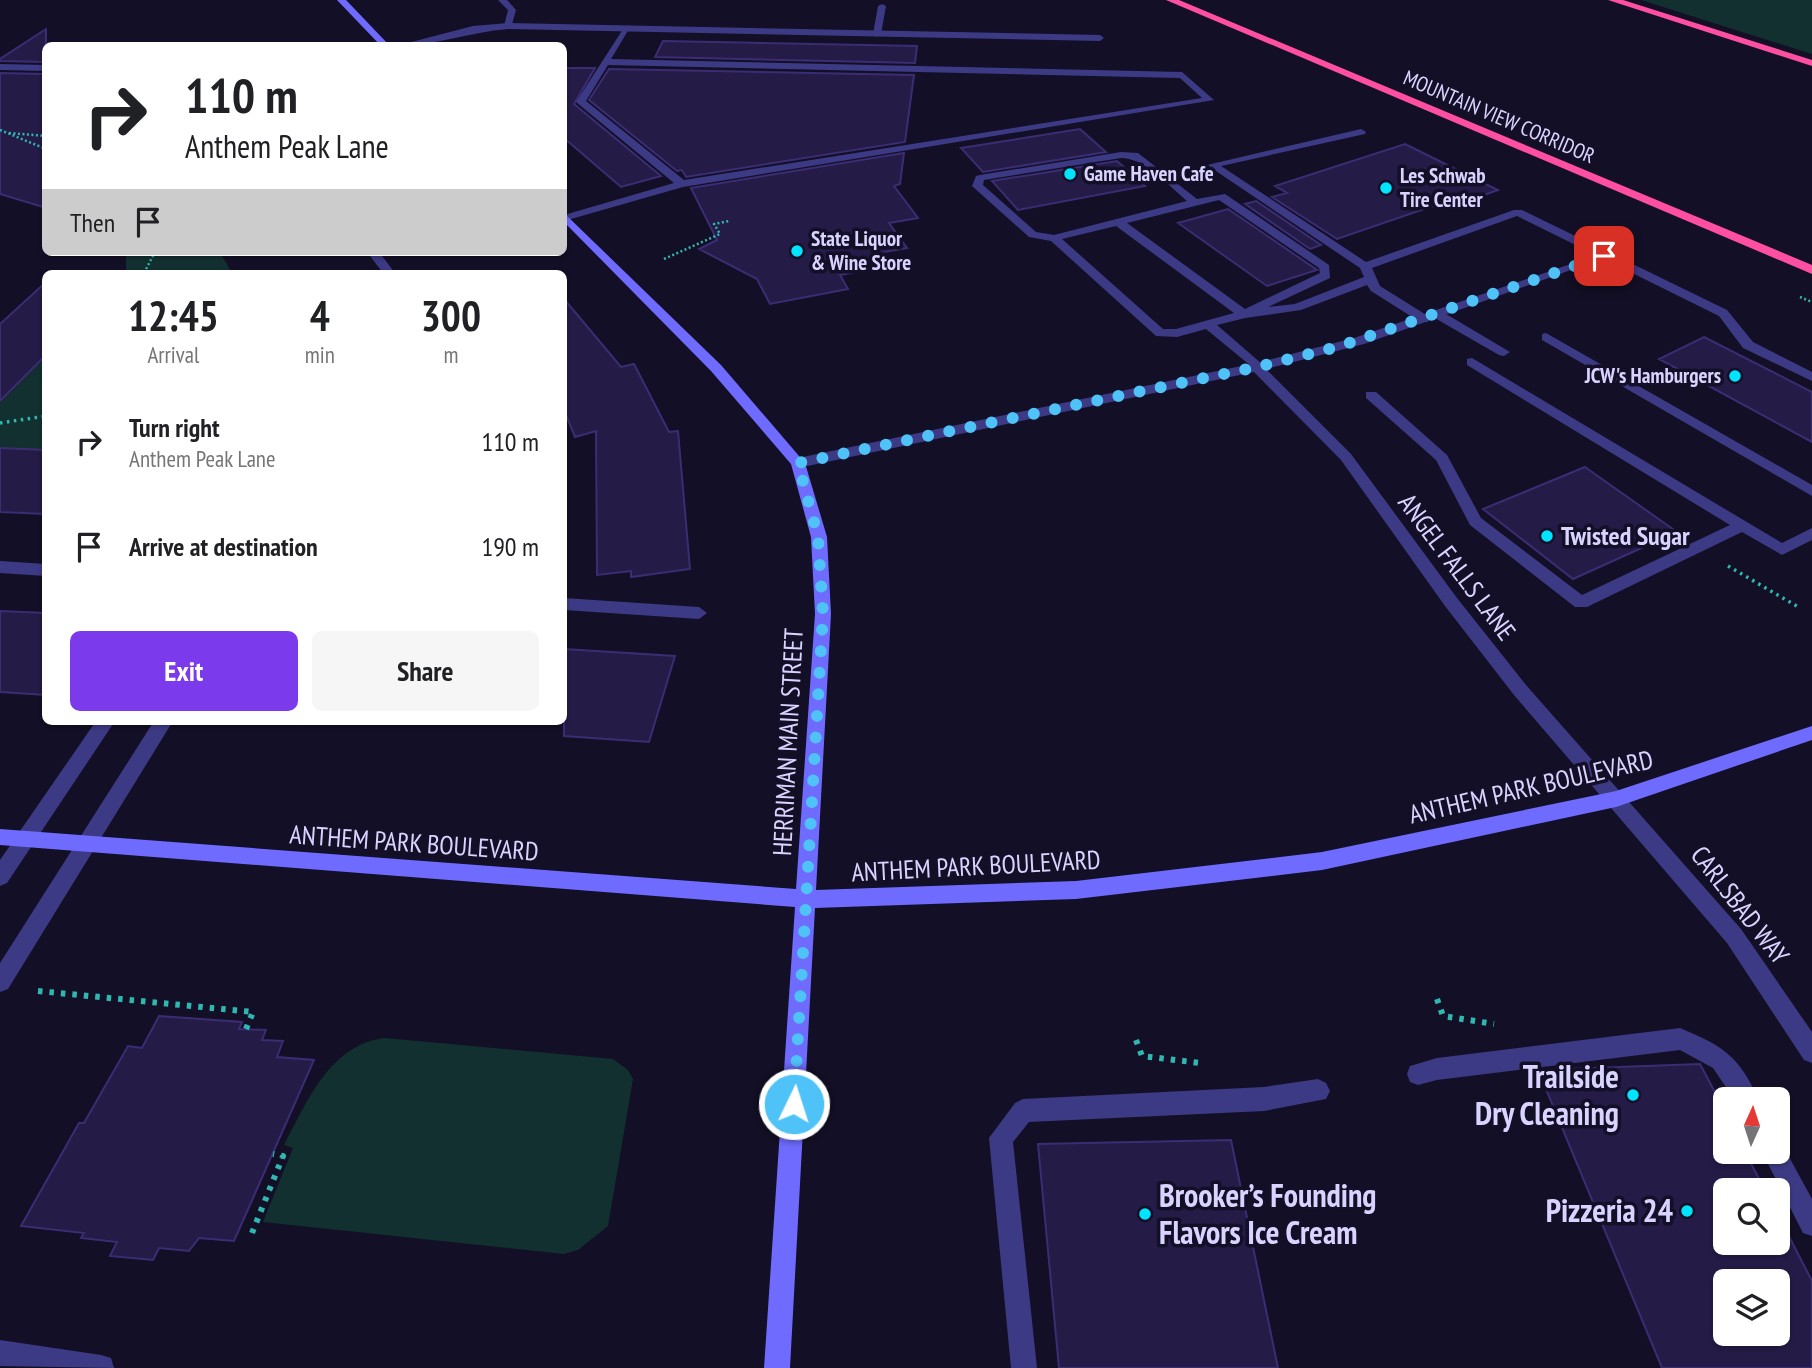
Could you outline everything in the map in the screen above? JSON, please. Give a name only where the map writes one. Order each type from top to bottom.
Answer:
[{"type":"highway","name":"MOUNTAIN VIEW CORRIDOR","points":[[1171,0],[1812,270]]},
{"type":"highway","points":[[1614,0],[1812,63]]},
{"type":"main road","points":[[341,0],[382,42]]},
{"type":"main road","name":"HERRIMAN MAIN STREET","points":[[567,219],[716,368],[798,463],[818,537],[823,614],[777,1368]]},
{"type":"main road","name":"ANTHEM PARK BOULEVARD","points":[[0,837],[807,899],[1076,890],[1322,861],[1616,799],[1812,733]]},
{"type":"street","points":[[502,0],[512,10],[508,26]]},
{"type":"street","points":[[877,34],[882,6]]},
{"type":"street","points":[[417,42],[473,29],[508,26],[1100,38]]},
{"type":"street","points":[[625,29],[581,102],[682,184]]},
{"type":"street","points":[[567,216],[682,184],[1209,100],[1182,75],[604,62]]},
{"type":"street","points":[[0,67],[42,68]]},
{"type":"street","points":[[1361,132],[1212,165],[1365,266],[1375,288],[1504,352]]},
{"type":"street","points":[[1196,203],[1134,155],[993,176],[977,182],[977,186],[1033,234],[1054,238],[1196,203],[1221,196],[1325,267],[1326,275],[1244,314]]},
{"type":"street","points":[[1365,266],[1518,212],[1723,313],[1748,345],[1812,377]]},
{"type":"street","points":[[1118,222],[1244,314]]},
{"type":"street","points":[[1054,238],[1160,333],[1177,332],[1244,314],[1297,307],[1371,279]]},
{"type":"street","points":[[376,256],[387,270]]},
{"type":"street","points":[[798,463],[1257,367],[1359,341],[1604,256]]},
{"type":"street","name":"ANGEL FALLS LANE","points":[[1208,324],[1257,367],[1346,457],[1520,691],[1616,799]]},
{"type":"street","points":[[1546,337],[1812,491]]},
{"type":"street","points":[[1472,362],[1782,550],[1812,533]]},
{"type":"street","points":[[1371,395],[1442,458],[1475,522],[1581,603],[1742,526]]},
{"type":"street","points":[[0,567],[42,570]]},
{"type":"street","points":[[567,604],[699,613]]},
{"type":"street","points":[[0,877],[103,725]]},
{"type":"street","points":[[0,982],[161,725]]},
{"type":"street","name":"CARLSBAD WAY","points":[[1616,799],[1734,936],[1812,1052]]},
{"type":"street","points":[[1418,1073],[1680,1039],[1713,1052],[1731,1069],[1740,1087]]},
{"type":"street","points":[[1024,1368],[1001,1138],[1023,1111],[1253,1100],[1318,1091]]},
{"type":"street","points":[[1780,1164],[1812,1224]]},
{"type":"street","points":[[0,1353],[101,1368]]},
{"type":"path","points":[[2,131],[42,136]]},
{"type":"path","points":[[2,131],[42,147]]},
{"type":"path","points":[[664,259],[720,234],[714,224],[729,221]]},
{"type":"path","points":[[0,423],[42,417]]},
{"type":"path","points":[[1725,564],[1800,608]]},
{"type":"path","points":[[38,991],[253,1012],[246,1029]]},
{"type":"path","points":[[1437,999],[1444,1016],[1495,1025],[1500,1034]]},
{"type":"path","points":[[1136,1040],[1142,1056],[1205,1064]]},
{"type":"path","points":[[252,1233],[283,1156],[272,1154]]},
{"type":"green space","points":[[1641,0],[1812,0],[1812,54]]},
{"type":"green space","points":[[126,256],[222,256],[230,270],[126,270]]},
{"type":"green space","points":[[42,360],[42,451],[0,448],[0,403]]},
{"type":"green space","points":[[385,1038],[613,1059],[628,1070],[633,1079],[608,1226],[578,1250],[564,1254],[263,1222],[293,1148],[284,1145],[322,1078],[349,1051]]},
{"type":"building","points":[[46,29],[46,42],[42,42],[42,62],[0,59]]},
{"type":"building","points":[[663,41],[917,46],[915,63],[655,57]]},
{"type":"building","points":[[567,68],[595,68],[574,104],[661,176],[621,187],[567,141]]},
{"type":"building","points":[[609,69],[914,75],[905,142],[686,177],[682,170],[677,171],[589,100]]},
{"type":"building","points":[[0,73],[42,74],[42,207],[0,194]]},
{"type":"building","points":[[1080,129],[1106,152],[983,172],[961,148]]},
{"type":"building","name":"Les Schwab Tire Center","points":[[1405,144],[1498,190],[1444,209],[1436,205],[1337,239],[1272,197],[1287,193],[1275,186]]},
{"type":"building","name":"State Liquor & Wine Store","points":[[904,153],[900,184],[894,186],[918,218],[889,223],[907,248],[884,252],[893,265],[840,275],[848,289],[770,304],[757,279],[699,249],[717,240],[691,188]]},
{"type":"building","points":[[1117,161],[1145,186],[1018,210],[992,181]]},
{"type":"building","points":[[1256,201],[1321,245],[1310,249],[1245,204]]},
{"type":"building","points":[[1228,209],[1317,270],[1267,286],[1178,223]]},
{"type":"building","points":[[42,286],[42,359],[0,401],[0,324]]},
{"type":"building","points":[[567,303],[621,367],[634,364],[669,432],[678,431],[690,569],[631,577],[631,571],[597,575],[596,431],[575,437],[567,417]]},
{"type":"building","name":"JCW's Hamburgers","points":[[1704,337],[1812,392],[1812,442],[1659,359]]},
{"type":"building","points":[[0,448],[42,450],[42,514],[0,512]]},
{"type":"building","points":[[1585,467],[1677,532],[1573,579],[1483,509]]},
{"type":"building","points":[[0,611],[42,613],[42,695],[0,692]]},
{"type":"building","points":[[567,649],[675,656],[649,742],[564,736],[564,725],[567,725]]},
{"type":"building","points":[[159,1016],[242,1022],[239,1029],[266,1030],[262,1040],[283,1041],[277,1057],[314,1060],[234,1241],[199,1238],[189,1251],[159,1248],[153,1260],[110,1256],[117,1242],[81,1238],[84,1233],[21,1226],[79,1123],[84,1123],[128,1046],[142,1048]]},
{"type":"building","points":[[1700,1064],[1713,1088],[1713,1164],[1751,1164],[1759,1178],[1713,1178],[1713,1255],[1790,1255],[1790,1238],[1812,1281],[1812,1368],[1662,1368],[1538,1070]]},
{"type":"building","points":[[1231,1140],[1278,1368],[1059,1368],[1038,1144]]},
{"type":"place","name":"Game Haven Cafe","points":[[1070,174]]},
{"type":"place","name":"Les Schwab Tire Center","points":[[1386,188]]},
{"type":"place","name":"State Liquor & Wine Store","points":[[797,251]]},
{"type":"place","name":"JCW's Hamburgers","points":[[1735,376]]},
{"type":"place","name":"Twisted Sugar","points":[[1547,536]]},
{"type":"place","name":"Trailside Dry Cleaning","points":[[1633,1095]]},
{"type":"place","name":"Pizzeria 24","points":[[1687,1211]]},
{"type":"place","name":"Brooker’s Founding Flavors Ice Cream","points":[[1145,1214]]},
{"type":"route","points":[[794,1104],[823,614],[818,537],[798,463],[1257,367],[1337,347],[1604,256]]}]
